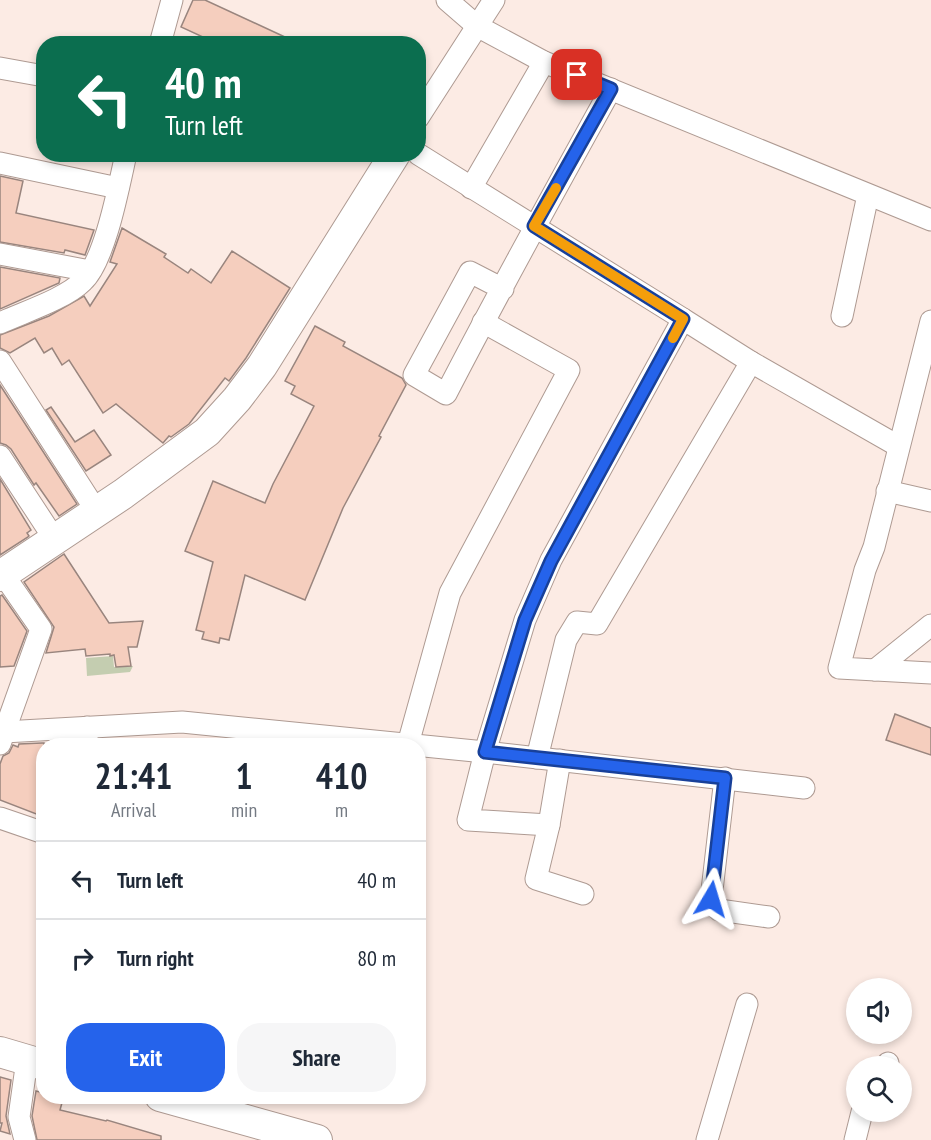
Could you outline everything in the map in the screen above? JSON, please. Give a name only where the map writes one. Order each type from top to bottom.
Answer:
[{"type":"street","points":[[162,36],[172,0]]},
{"type":"street","points":[[447,0],[477,26],[544,62],[931,220]]},
{"type":"street","points":[[426,106],[494,0]]},
{"type":"street","points":[[471,188],[544,62]]},
{"type":"street","points":[[0,68],[36,75]]},
{"type":"street","points":[[503,289],[470,272],[414,375],[446,394],[483,322],[503,289],[534,226],[611,89]]},
{"type":"street","points":[[426,159],[751,362],[898,446]]},
{"type":"street","points":[[0,323],[70,291],[85,280],[99,256],[124,162]]},
{"type":"street","points":[[270,738],[182,722],[87,736],[2,738],[41,629],[1,575],[97,512],[207,432],[237,399],[262,366],[390,162]]},
{"type":"street","points":[[0,163],[118,188]]},
{"type":"street","points":[[842,316],[868,195]]},
{"type":"street","points":[[0,254],[90,271]]},
{"type":"street","points":[[549,825],[468,820],[485,752],[525,620],[551,561],[683,319]]},
{"type":"street","points":[[931,321],[874,547],[865,570],[839,668],[931,673]]},
{"type":"street","points":[[410,738],[450,593],[569,370],[483,322]]},
{"type":"street","points":[[0,361],[97,512]]},
{"type":"street","points":[[537,758],[566,640],[577,622],[597,624],[751,362]]},
{"type":"street","points":[[0,456],[55,540]]},
{"type":"street","points":[[887,491],[931,501]]},
{"type":"street","points":[[876,670],[931,626]]},
{"type":"street","points":[[426,746],[804,788]]},
{"type":"street","points":[[560,760],[549,825],[536,879],[583,894]]},
{"type":"street","points":[[725,778],[711,899],[719,910],[769,917]]},
{"type":"street","points":[[0,818],[36,830]]},
{"type":"street","points":[[708,1140],[747,1004]]},
{"type":"street","points":[[23,1059],[19,1117],[25,1140]]},
{"type":"street","points":[[189,1104],[317,1140]]},
{"type":"street","points":[[855,1140],[860,1122]]},
{"type":"green space","points":[[113,656],[114,667],[133,666],[130,672],[87,676],[86,658]]},
{"type":"building","points":[[193,0],[205,0],[283,36],[201,36],[181,27]]},
{"type":"building","points":[[0,176],[23,181],[16,213],[94,230],[85,255],[65,250],[64,253],[0,242]]},
{"type":"building","points":[[122,228],[166,254],[164,257],[188,273],[191,269],[211,283],[232,251],[290,288],[229,381],[225,378],[189,424],[171,437],[169,436],[163,443],[116,404],[103,413],[69,360],[62,365],[52,348],[44,353],[35,338],[10,353],[0,348],[0,335],[49,316],[84,296],[90,306],[117,264],[110,262]]},
{"type":"building","points":[[0,267],[60,278],[59,283],[0,309]]},
{"type":"building","points":[[315,326],[345,342],[343,346],[402,378],[406,385],[343,508],[305,600],[245,575],[229,640],[220,638],[219,643],[202,639],[204,632],[196,630],[213,562],[185,551],[213,481],[265,503],[314,406],[291,394],[295,386],[285,381]]},
{"type":"building","points":[[0,385],[77,504],[59,516],[36,483],[34,485],[11,449],[0,443]]},
{"type":"building","points":[[51,407],[75,442],[94,430],[111,455],[86,471],[46,410]]},
{"type":"building","points":[[0,479],[31,530],[27,533],[28,537],[0,555]]},
{"type":"building","points":[[64,554],[109,623],[143,621],[137,647],[128,647],[131,666],[116,667],[114,655],[110,656],[110,654],[86,656],[85,649],[46,653],[54,627],[24,582]]},
{"type":"building","points":[[2,595],[27,631],[14,666],[0,667],[0,596]]},
{"type":"building","points":[[895,714],[931,728],[931,755],[886,740]]},
{"type":"building","points":[[36,743],[36,814],[0,800],[0,764],[3,756],[9,753],[13,745],[18,747],[19,744]]},
{"type":"building","points":[[0,1077],[11,1080],[6,1116],[10,1134],[0,1131],[2,1123],[0,1123]]},
{"type":"building","points":[[36,1091],[36,1104],[62,1104],[60,1110],[107,1120],[161,1136],[161,1140],[37,1140],[32,1116]]},
{"type":"slow traffic","points":[[556,188],[534,226],[683,319],[673,338]]},
{"type":"route","points":[[577,75],[611,89],[534,226],[683,319],[551,561],[525,620],[485,752],[725,778],[711,899]]}]
